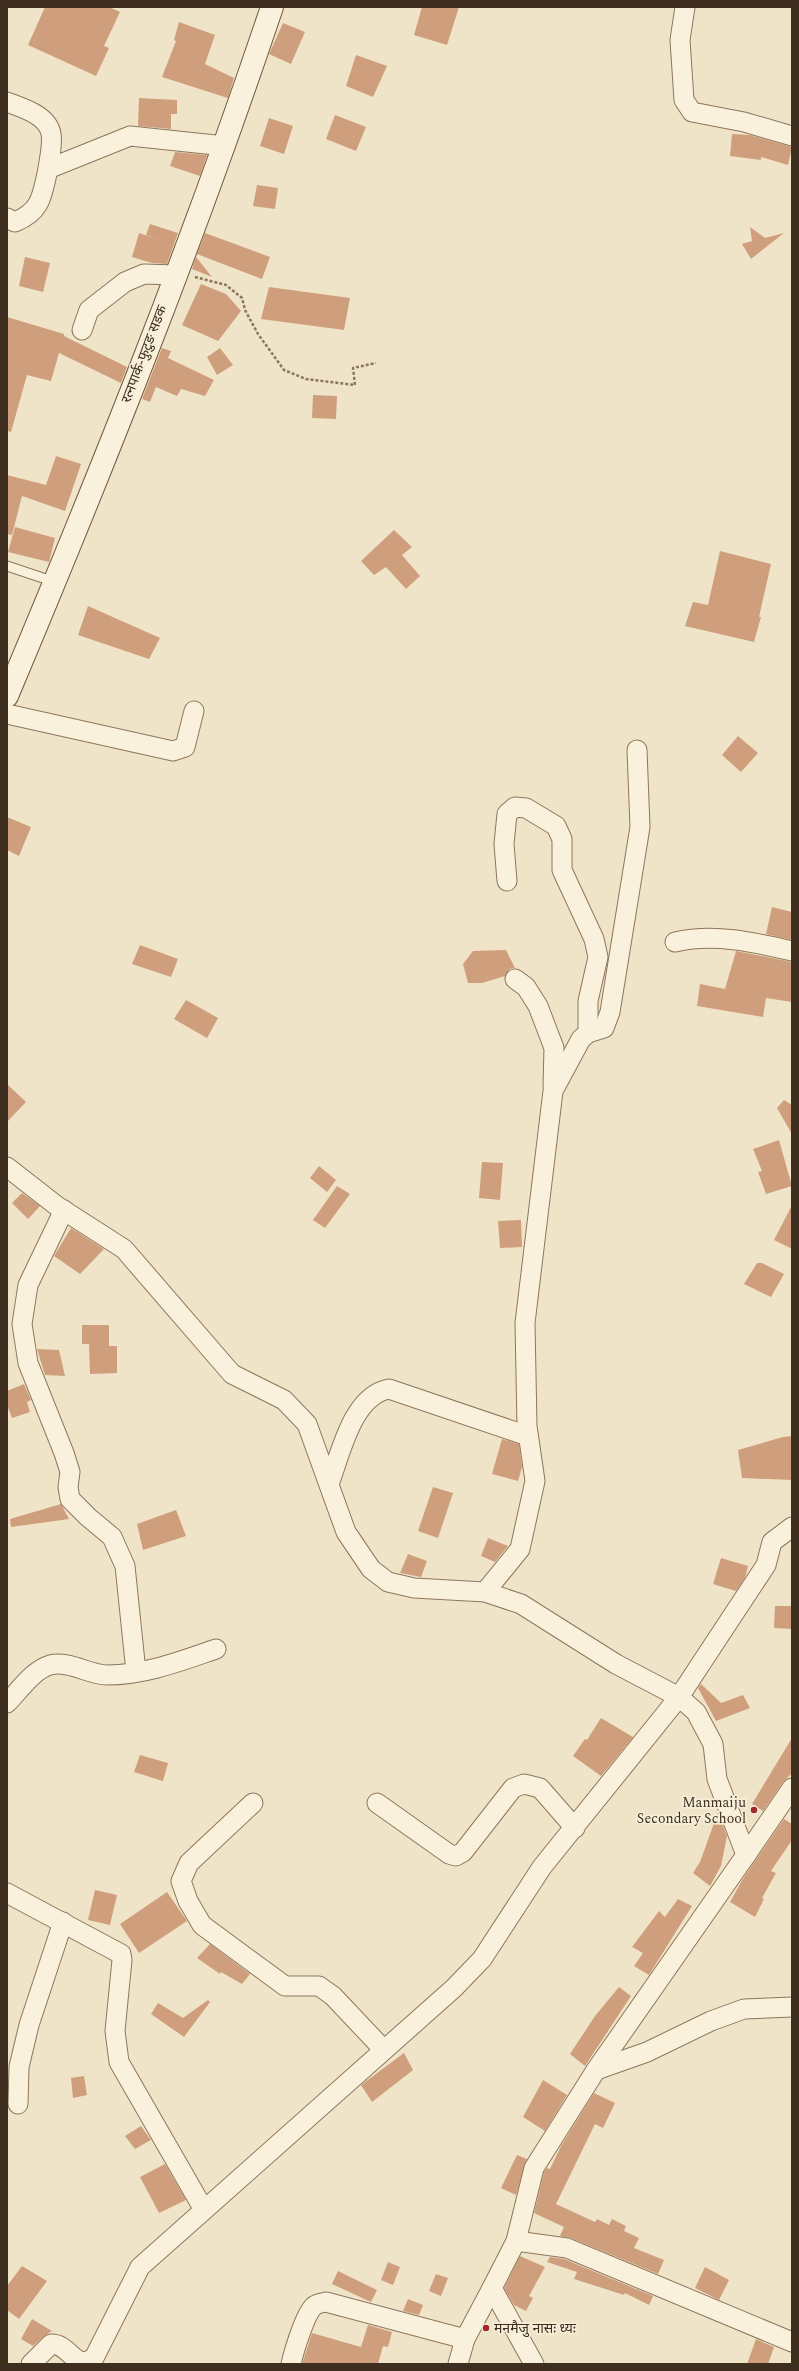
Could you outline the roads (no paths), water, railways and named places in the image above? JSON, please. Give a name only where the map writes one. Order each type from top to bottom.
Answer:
[{"type":"street","name":"रत्नपार्क-फुटुङ सडक","points":[[7,696],[55,582],[225,146],[272,7]]},
{"type":"street","points":[[685,7],[680,40],[684,100],[692,112],[744,122],[792,136]]},
{"type":"street","points":[[7,102],[35,113],[48,128],[51,134],[48,169],[39,205],[28,217],[15,222],[7,218]]},
{"type":"street","points":[[48,169],[130,136],[225,146]]},
{"type":"street","points":[[82,330],[89,310],[125,282],[144,274],[175,275]]},
{"type":"street","points":[[7,714],[173,752],[185,746],[194,711]]},
{"type":"street","points":[[553,1091],[581,1039],[588,1034],[604,1028],[610,1012],[640,828],[637,750]]},
{"type":"street","points":[[507,881],[504,844],[507,814],[515,807],[526,808],[556,826],[562,839],[562,870],[594,939],[598,956],[588,1001],[588,1034]]},
{"type":"street","points":[[675,942],[691,938],[748,941],[792,951]]},
{"type":"street","points":[[485,1592],[520,1549],[535,1481],[528,1436],[525,1323],[553,1091],[554,1048],[538,1006],[526,987],[516,979]]},
{"type":"street","points":[[7,1167],[64,1210],[124,1249],[232,1374],[284,1400],[302,1419],[306,1424],[346,1532],[371,1570],[388,1582],[414,1588],[485,1592],[521,1604],[616,1664],[679,1696],[696,1712],[713,1744],[718,1779],[746,1855]]},
{"type":"street","points":[[64,1210],[28,1285],[22,1324],[28,1363],[64,1453],[70,1472],[68,1487],[70,1499],[88,1517],[112,1537],[125,1566],[136,1672]]},
{"type":"street","points":[[329,1484],[357,1411],[377,1392],[389,1389],[528,1436]]},
{"type":"street","points":[[31,2364],[51,2344],[61,2346],[79,2363],[87,2362],[94,2358],[140,2267],[383,2049],[454,1988],[482,1959],[542,1867],[575,1828],[679,1696],[766,1565],[772,1542],[792,1527]]},
{"type":"street","points":[[7,1703],[39,1671],[50,1665],[60,1664],[106,1675],[149,1671],[216,1649]]},
{"type":"street","points":[[377,1803],[449,1854],[456,1856],[463,1852],[513,1788],[524,1784],[540,1788],[575,1828]]},
{"type":"street","points":[[458,2364],[465,2339],[516,2241],[534,2168],[596,2070],[792,1788]]},
{"type":"street","points":[[253,1802],[189,1863],[181,1881],[188,1901],[202,1925],[285,1986],[319,1986],[333,1996],[383,2049]]},
{"type":"street","points":[[7,1893],[120,1954],[122,1960],[115,2031],[118,2062],[204,2210]]},
{"type":"street","points":[[18,2104],[19,2067],[29,2025],[63,1922]]},
{"type":"street","points":[[596,2070],[647,2052],[711,2021],[744,2009],[792,2008]]},
{"type":"street","points":[[516,2241],[567,2248],[792,2342]]},
{"type":"street","points":[[492,2288],[534,2364]]},
{"type":"street","points":[[291,2364],[308,2315],[314,2306],[326,2302],[465,2339]]},
{"type":"lane","points":[[7,566],[55,582]]},
{"type":"place","name":"Manmaiju Secondary School","points":[[754,1810]]},
{"type":"place","name":"मनमैजु नासः ध्यः","points":[[486,2328]]}]
